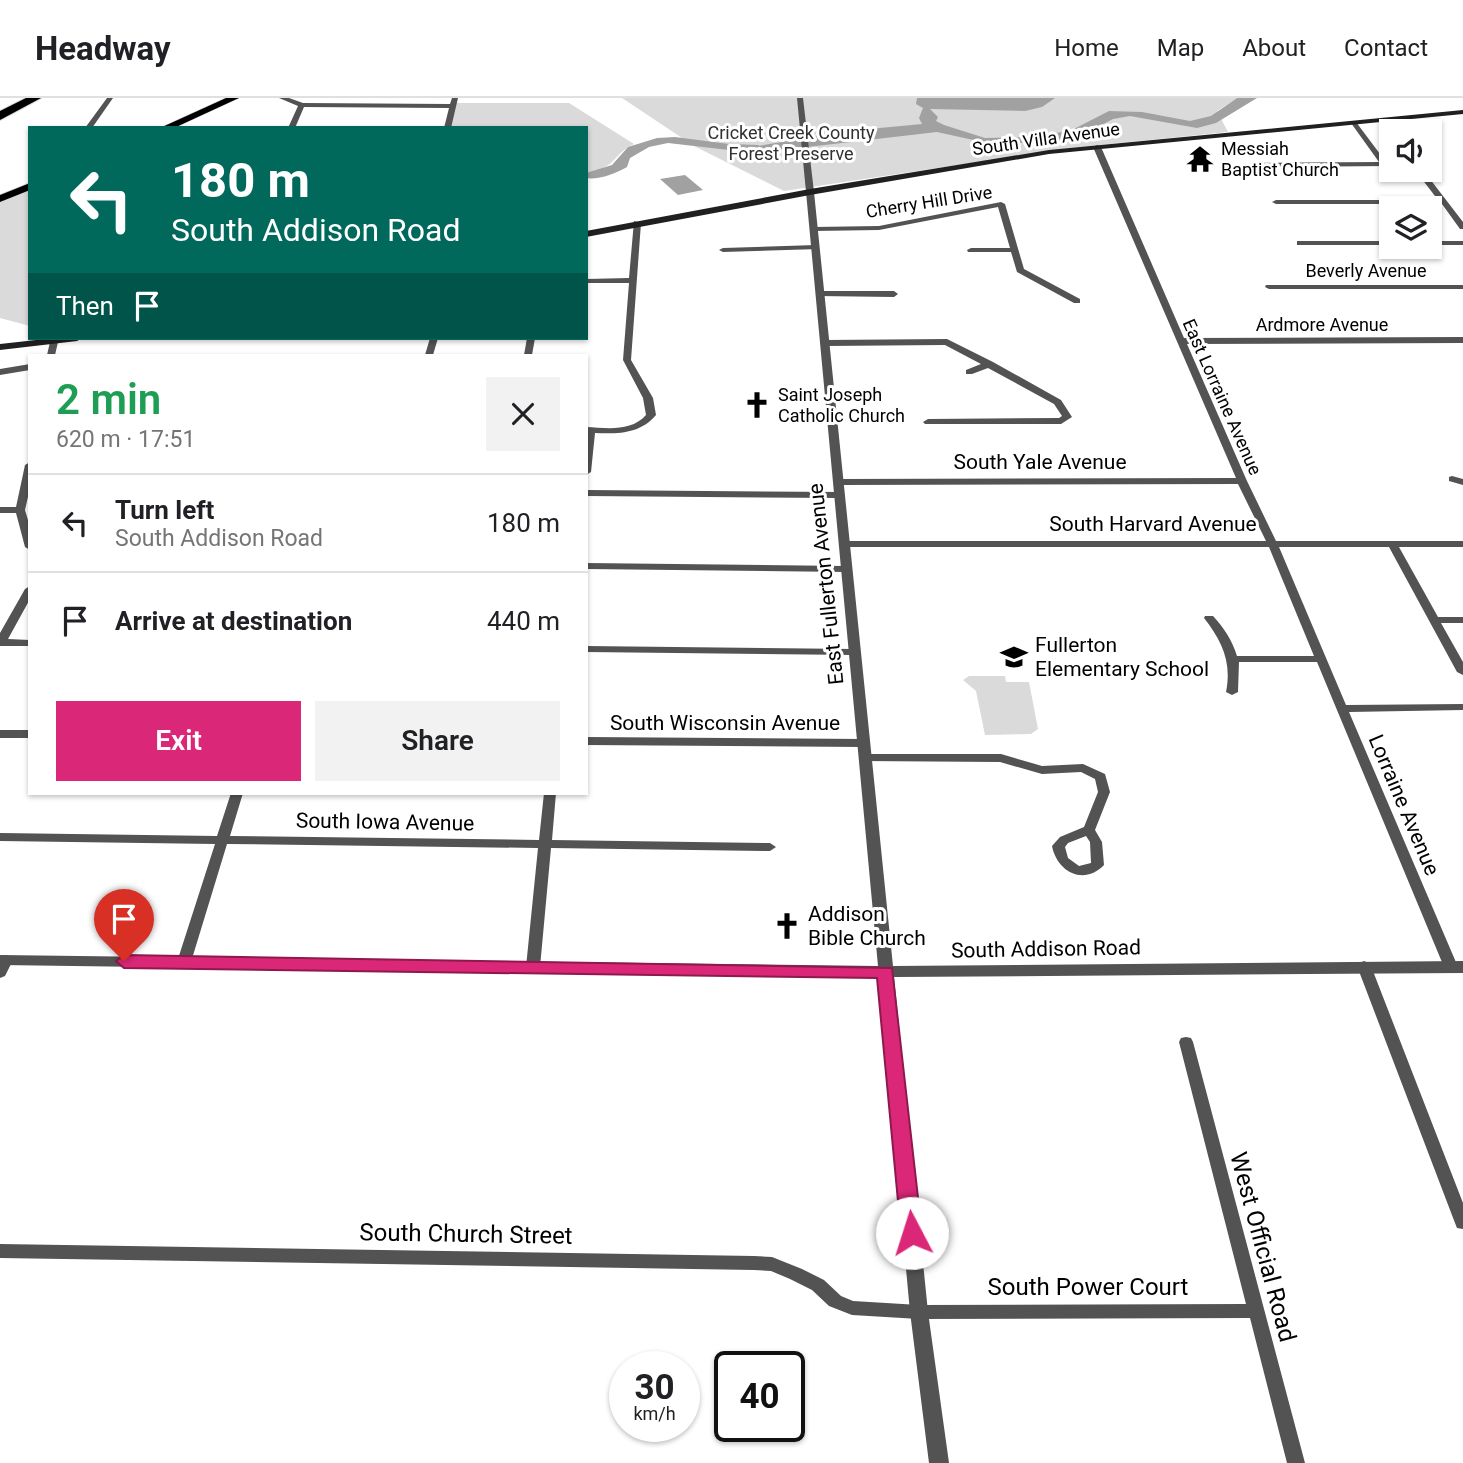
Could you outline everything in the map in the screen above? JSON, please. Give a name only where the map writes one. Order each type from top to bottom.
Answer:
[{"type":"highway","points":[[0,104],[35,98]]},
{"type":"highway","points":[[0,116],[12,101],[43,98]]},
{"type":"main road","points":[[168,126],[218,98]]},
{"type":"main road","points":[[168,126],[234,98]]},
{"type":"main road","name":"South Villa Avenue","points":[[588,233],[810,192],[1097,147],[1463,112]]},
{"type":"main road","points":[[0,190],[28,178]]},
{"type":"main road","points":[[0,199],[28,187]]},
{"type":"main road","points":[[0,347],[66,340]]},
{"type":"street","points":[[89,126],[110,98]]},
{"type":"street","points":[[282,98],[302,105],[454,102],[448,126]]},
{"type":"street","points":[[800,98],[810,192]]},
{"type":"street","points":[[292,126],[302,105]]},
{"type":"street","points":[[1354,122],[1379,153]]},
{"type":"street","name":"East Lorraine Avenue","points":[[1097,147],[1242,481],[1272,542],[1319,659]]},
{"type":"street","points":[[1254,165],[1379,164]]},
{"type":"street","points":[[1428,182],[1463,227]]},
{"type":"street","name":"East Fullerton Avenue","points":[[810,192],[919,1312],[939,1463]]},
{"type":"street","points":[[1276,202],[1443,202]]},
{"type":"street","name":"Cherry Hill Drive","points":[[814,229],[879,228],[1001,204],[1020,270],[1077,301]]},
{"type":"street","points":[[589,430],[629,429],[646,422],[651,415],[648,398],[629,369],[627,360],[637,223]]},
{"type":"street","points":[[1300,243],[1379,243]]},
{"type":"street","points":[[1442,243],[1463,243]]},
{"type":"street","points":[[723,250],[816,247]]},
{"type":"street","points":[[971,250],[1014,250]]},
{"type":"street","points":[[588,281],[633,280]]},
{"type":"street","name":"Beverly Avenue","points":[[1269,287],[1463,287]]},
{"type":"street","points":[[820,295],[894,294]]},
{"type":"street","name":"Ardmore Avenue","points":[[1182,341],[1463,340]]},
{"type":"street","points":[[51,354],[54,342]]},
{"type":"street","points":[[825,343],[947,342],[1058,402],[1067,411],[1067,420],[928,422]]},
{"type":"street","points":[[969,372],[990,364]]},
{"type":"street","points":[[0,372],[28,367]]},
{"type":"street","points":[[27,525],[20,510],[28,474]]},
{"type":"street","name":"South Yale Avenue","points":[[588,493],[1242,481]]},
{"type":"street","points":[[0,510],[20,510]]},
{"type":"street","name":"South Harvard Avenue","points":[[844,544],[1463,544]]},
{"type":"street","points":[[1392,544],[1463,672]]},
{"type":"street","points":[[588,566],[846,569]]},
{"type":"street","points":[[28,593],[0,643],[28,643]]},
{"type":"street","points":[[1209,618],[1221,630],[1237,673],[1232,692]]},
{"type":"street","points":[[1436,620],[1463,620]]},
{"type":"street","points":[[588,649],[854,652]]},
{"type":"street","points":[[1232,659],[1319,659]]},
{"type":"street","name":"Lorraine Avenue","points":[[1319,659],[1457,967]]},
{"type":"street","points":[[1342,709],[1463,707]]},
{"type":"street","points":[[0,734],[28,734]]},
{"type":"street","name":"South Wisconsin Avenue","points":[[588,741],[1000,758],[1042,770],[1083,768],[1101,777],[1104,792],[1089,830]]},
{"type":"street","points":[[184,962],[236,795]]},
{"type":"street","points":[[533,967],[551,795]]},
{"type":"street","name":"South Iowa Avenue","points":[[0,837],[770,847]]},
{"type":"street","name":"South Addison Road","points":[[2,964],[184,962],[886,972],[1457,967]]},
{"type":"street","points":[[1364,967],[1463,1223]]},
{"type":"street","name":"West Official Road","points":[[1186,1042],[1296,1463]]},
{"type":"street","name":"South Church Street","points":[[0,1251],[763,1264],[796,1274],[852,1308],[919,1312]]},
{"type":"street","name":"South Power Court","points":[[919,1312],[1256,1311]]},
{"type":"green space","name":"Cricket Creek County Forest Preserve","points":[[622,98],[1237,98],[1217,111],[1228,132],[1071,148],[784,191],[694,146]]},
{"type":"green space","points":[[456,103],[569,103],[634,144],[610,164],[588,172],[588,126],[450,126]]},
{"type":"green space","points":[[28,189],[28,325],[0,318],[0,200]]},
{"type":"green space","points":[[969,676],[1005,676],[1006,682],[1029,682],[1038,729],[1031,734],[985,735],[976,691],[963,680]]},
{"type":"shaded area","points":[[917,98],[1055,98],[1042,107],[1025,111],[930,109],[938,117],[936,121],[985,138],[1026,137],[1070,131],[1109,111],[1142,112],[1190,121],[1211,116],[1237,98],[1257,98],[1216,123],[1197,128],[1130,116],[1113,119],[1081,136],[1038,143],[987,143],[937,132],[755,153],[668,143],[649,147],[630,158],[627,167],[617,172],[588,178],[588,172],[612,165],[628,147],[657,138],[675,137],[752,147],[848,131],[922,124],[919,118],[923,108],[916,104]]},
{"type":"shaded area","points":[[685,175],[703,190],[678,195],[660,179]]},
{"type":"waterway","points":[[728,145],[758,146]]},
{"type":"place","name":"Messiah Baptist Church","points":[[1200,159]]},
{"type":"place","name":"Saint Joseph Catholic Church","points":[[757,405]]},
{"type":"place","name":"Fullerton Elementary School","points":[[1014,657]]},
{"type":"place","name":"Addison Bible Church","points":[[787,926]]},
{"type":"route","points":[[124,961],[886,972],[912,1233]]}]
